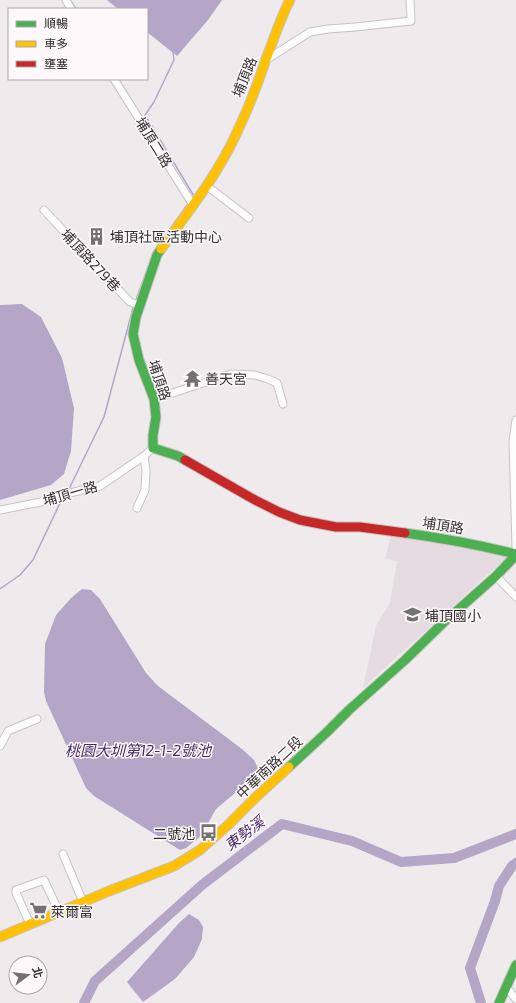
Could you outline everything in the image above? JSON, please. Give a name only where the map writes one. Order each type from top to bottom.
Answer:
[{"type":"street","name":"埔頂路","points":[[290,0],[283,12],[266,60],[238,130],[207,186],[157,255],[136,317],[133,334],[139,360],[154,399],[156,417],[153,435],[153,448],[178,456],[255,500],[279,512],[300,520],[336,527],[360,527],[441,538],[516,554]]},
{"type":"street","points":[[266,60],[310,32],[411,21],[410,0]]},
{"type":"street","name":"埔頂二路","points":[[115,80],[193,205]]},
{"type":"street","points":[[207,186],[249,218]]},
{"type":"street","name":"埔頂路279巷","points":[[44,210],[130,302],[140,305]]},
{"type":"street","points":[[154,399],[231,374],[255,375],[277,383],[283,404]]},
{"type":"street","points":[[516,420],[513,441],[516,547]]},
{"type":"street","name":"埔頂一路","points":[[0,510],[41,502],[57,496],[100,486],[144,456],[153,448]]},
{"type":"street","points":[[137,508],[145,490],[146,471],[144,456]]},
{"type":"street","name":"中華南路二段","points":[[0,937],[109,891],[174,866],[200,850],[228,825],[254,798],[496,576],[516,554]]},
{"type":"street","points":[[496,576],[516,597]]},
{"type":"street","points":[[0,746],[8,732],[37,719]]},
{"type":"street","points":[[63,854],[83,902]]},
{"type":"street","points":[[30,924],[16,890],[44,880],[58,912]]},
{"type":"street","points":[[499,1003],[516,965]]},
{"type":"street","points":[[506,987],[516,999]]},
{"type":"shaded area","name":"埔頂國小","points":[[391,535],[509,555],[363,688],[376,626],[390,602],[397,561],[385,559]]},
{"type":"water","points":[[107,0],[222,0],[208,20],[177,56],[148,33],[148,8],[117,8]]},
{"type":"water","points":[[22,304],[41,317],[62,358],[74,408],[71,451],[64,474],[51,485],[0,500],[0,305]]},
{"type":"water","name":"桃園大圳第12-1-2號池","points":[[82,589],[91,590],[100,599],[146,673],[158,686],[242,749],[254,760],[258,768],[253,778],[216,809],[201,836],[186,848],[180,850],[94,796],[86,788],[46,701],[44,692],[45,644],[56,615],[71,598]]},
{"type":"water","points":[[189,914],[199,920],[203,927],[202,939],[194,957],[175,979],[143,1002],[127,982],[179,923]]},
{"type":"waterway","points":[[70,0],[75,8]]},
{"type":"waterway","points":[[173,52],[174,60],[154,102],[145,115],[194,196],[192,199]]},
{"type":"waterway","points":[[119,80],[129,96]]},
{"type":"waterway","points":[[136,300],[153,253],[187,205]]},
{"type":"waterway","points":[[68,491],[104,417],[133,308]]},
{"type":"waterway","points":[[0,589],[20,575],[33,560],[61,501]]},
{"type":"waterway","name":"東勢溪","points":[[84,1003],[95,981],[202,885],[282,824],[352,841],[401,862],[454,858],[516,834]]},
{"type":"waterway","points":[[481,1003],[470,968],[495,901],[499,886],[512,866],[516,863]]},
{"type":"traffic: fast","points":[[161,249],[157,255],[136,317],[133,334],[139,360],[154,399],[156,417],[153,435],[153,448],[178,456],[185,460]]},
{"type":"traffic: fast","points":[[405,533],[460,542],[516,554]]},
{"type":"traffic: fast","points":[[289,767],[442,624],[496,576],[516,555]]},
{"type":"traffic: fast","points":[[499,1003],[516,965]]},
{"type":"traffic: slow","points":[[161,249],[213,177],[230,146],[250,104],[280,22],[290,0]]},
{"type":"traffic: slow","points":[[0,937],[109,891],[174,866],[200,850],[289,767]]},
{"type":"traffic: jam","points":[[185,460],[255,500],[279,512],[300,520],[336,527],[360,527],[405,533]]},
{"type":"place","name":"埔頂社區活動中心","points":[[97,236]]},
{"type":"place","name":"善天宮","points":[[192,378]]},
{"type":"place","name":"埔頂國小","points":[[412,615]]},
{"type":"place","name":"二號池","points":[[208,833]]},
{"type":"place","name":"萊爾富","points":[[38,911]]}]
